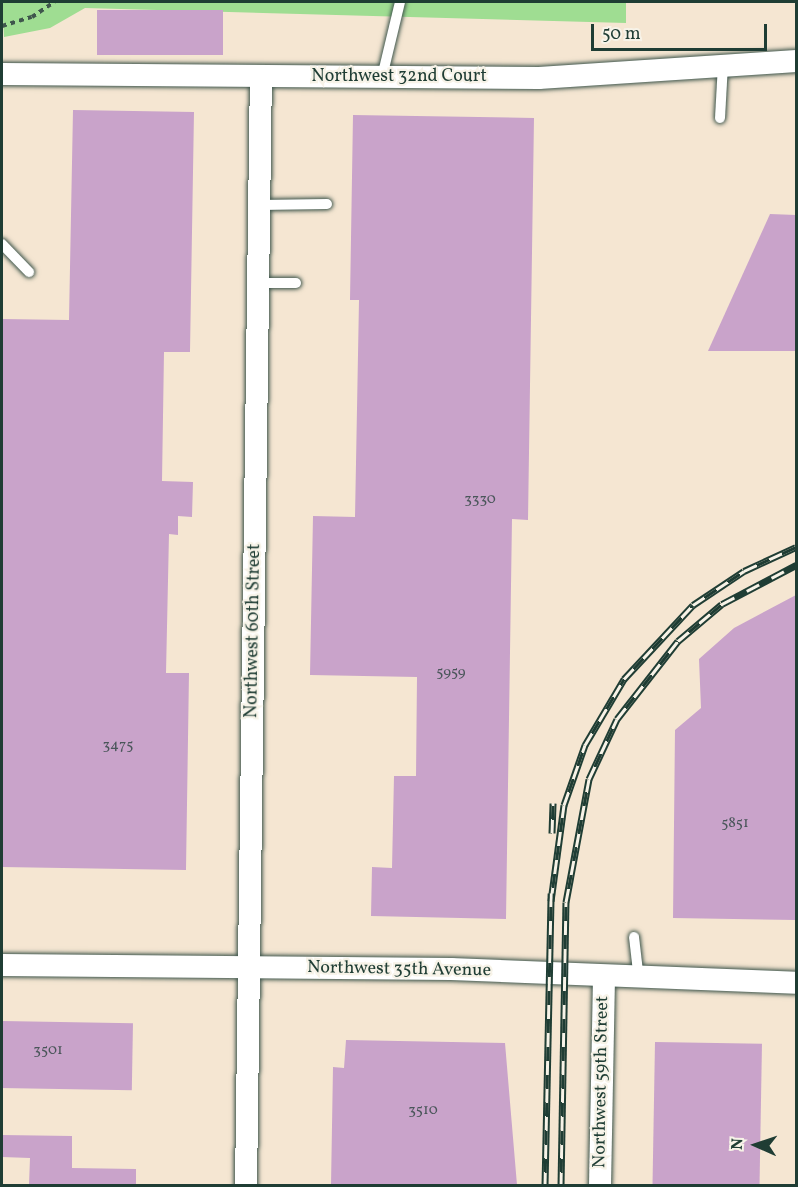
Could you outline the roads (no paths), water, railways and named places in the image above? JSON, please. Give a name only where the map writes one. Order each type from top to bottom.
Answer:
[{"type":"street","name":"Northwest 32nd Court","points":[[2,74],[539,78],[796,62]]},
{"type":"street","name":"Northwest 60th Street","points":[[246,1185],[261,76]]},
{"type":"street","name":"Northwest 35th Avenue","points":[[2,964],[451,969],[604,979],[796,983]]},
{"type":"street","name":"Northwest 59th Street","points":[[600,1185],[604,979]]},
{"type":"lane","points":[[381,77],[400,2]]},
{"type":"lane","points":[[720,118],[723,66]]},
{"type":"lane","points":[[259,205],[327,204]]},
{"type":"lane","points":[[2,244],[29,272]]},
{"type":"lane","points":[[258,283],[296,283]]},
{"type":"lane","points":[[634,937],[639,980]]},
{"type":"railway","points":[[551,901],[564,805],[585,745],[624,679],[693,605],[744,571],[796,547]]},
{"type":"railway","points":[[561,1186],[566,902],[589,779],[617,719],[678,641],[722,604],[796,565]]},
{"type":"railway","points":[[552,833],[553,803]]},
{"type":"railway","points":[[545,1186],[551,893]]}]
